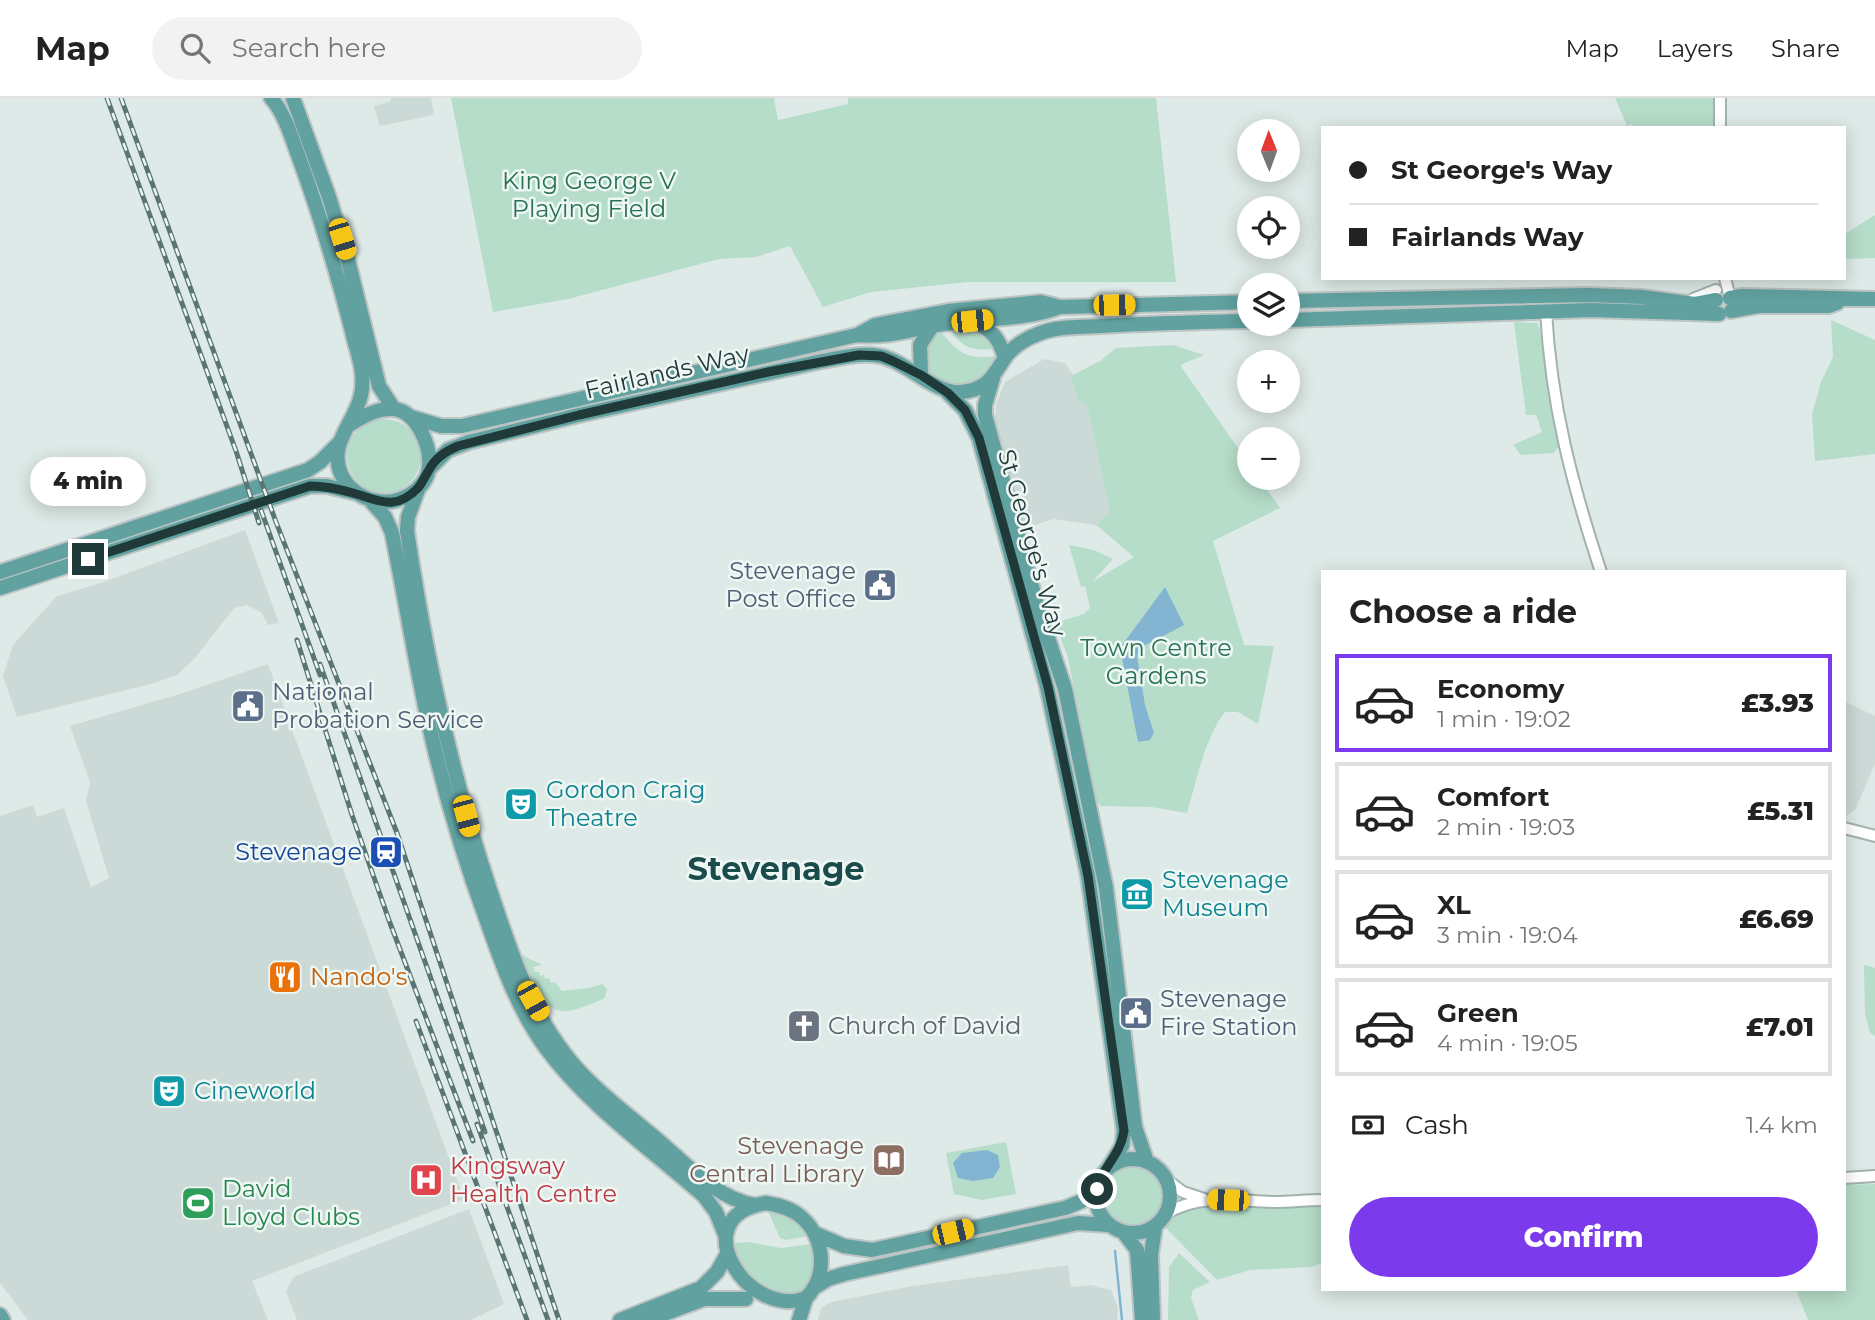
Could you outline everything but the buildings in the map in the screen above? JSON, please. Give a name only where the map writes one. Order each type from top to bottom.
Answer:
[{"type":"main road","points":[[0,572],[308,470],[339,443],[361,396],[363,378],[319,212],[282,114],[271,98]]},
{"type":"main road","points":[[293,98],[348,260],[379,386],[394,409],[411,417],[426,442],[430,468],[419,487],[408,517],[407,531],[435,694],[473,843],[507,940],[529,992],[559,1047],[587,1078],[732,1200],[754,1205],[766,1203],[787,1207],[803,1218],[814,1233],[819,1246],[821,1276],[810,1293],[799,1320]]},
{"type":"main road","points":[[1300,301],[1589,295],[1695,304],[1722,302],[1742,296],[1875,299]]},
{"type":"main road","name":"Fairlands Way","points":[[411,417],[441,426],[462,426],[857,335],[875,325],[948,311],[1041,302],[1060,307],[1237,302]]},
{"type":"main road","points":[[1300,320],[1722,302]]},
{"type":"main road","name":"Fairlands Way","points":[[857,335],[875,336],[972,321],[1042,314],[1060,307]]},
{"type":"main road","points":[[972,321],[993,332],[999,339],[1005,358]]},
{"type":"main road","points":[[948,393],[977,389],[993,378],[1005,358],[1022,342],[1039,333],[1061,329],[1160,323],[1237,321]]},
{"type":"main road","points":[[921,375],[920,345],[931,328]]},
{"type":"main road","name":"Fairlands Way","points":[[430,468],[448,450],[469,442],[579,415],[859,355],[881,356],[921,375],[948,393]]},
{"type":"main road","name":"St George's Way","points":[[993,378],[985,405],[985,415],[1034,594],[1065,690],[1106,888],[1135,1127],[1147,1162]]},
{"type":"main road","name":"St George's Way","points":[[948,393],[965,410],[979,438],[1048,687],[1088,876],[1124,1131],[1122,1146],[1109,1167]]},
{"type":"main road","points":[[349,425],[373,412],[394,409]]},
{"type":"main road","points":[[339,443],[338,466],[349,486],[385,517],[392,533],[429,723],[463,851],[510,984],[529,1020],[559,1065],[582,1090],[704,1196],[716,1212],[726,1237],[726,1256],[733,1278],[746,1299]]},
{"type":"main road","points":[[0,588],[310,486],[327,486],[384,502],[398,500],[419,487]]},
{"type":"main road","points":[[648,1320],[704,1299],[746,1299],[764,1309],[779,1311],[795,1306],[828,1279],[844,1274],[1078,1223],[1109,1225],[1124,1232],[1142,1232],[1155,1227],[1167,1213],[1170,1201],[1167,1180],[1162,1173],[1147,1162],[1126,1160],[1109,1167],[1097,1189],[1098,1206],[1109,1225]]},
{"type":"main road","points":[[814,1233],[844,1246],[872,1250],[1065,1208],[1082,1201],[1097,1189]]},
{"type":"main road","points":[[726,1237],[733,1224],[754,1205]]},
{"type":"main road","points":[[1153,1320],[1151,1255],[1155,1227]]},
{"type":"main road","points":[[1124,1232],[1137,1250],[1142,1320]]},
{"type":"main road","points":[[620,1320],[701,1288],[717,1272],[726,1256]]},
{"type":"main road","points":[[0,1315],[3,1320]]},
{"type":"street","points":[[1720,98],[1720,126]]},
{"type":"street","points":[[1722,302],[1723,280]]},
{"type":"street","points":[[1722,302],[1723,280]]},
{"type":"street","points":[[1546,311],[1550,366],[1566,458],[1600,570]]},
{"type":"street","points":[[1846,829],[1875,836]]},
{"type":"street","points":[[1846,1178],[1875,1176]]},
{"type":"street","points":[[1167,1180],[1183,1192],[1203,1199],[1276,1202],[1321,1200]]},
{"type":"street","points":[[1167,1213],[1203,1199]]},
{"type":"shaded area","points":[[391,98],[431,98],[434,115],[380,126],[374,106],[391,101]]},
{"type":"shaded area","points":[[1044,359],[1065,363],[1073,375],[1071,379],[1078,400],[1087,405],[1110,512],[1096,525],[1054,519],[1021,529],[992,426],[996,404],[1005,382]]},
{"type":"shaded area","points":[[245,530],[279,623],[268,625],[262,613],[247,605],[234,608],[196,657],[177,675],[151,684],[17,717],[3,676],[13,645],[57,596],[101,583]]},
{"type":"shaded area","points":[[268,664],[464,1199],[252,1281],[268,1320],[28,1320],[0,1283],[0,816],[33,805],[37,817],[64,808],[91,887],[109,878],[86,801],[90,782],[70,726],[183,693]]},
{"type":"shaded area","points":[[1846,702],[1875,716],[1875,764],[1855,810],[1846,816]]},
{"type":"shaded area","points":[[469,1209],[504,1304],[471,1320],[297,1320],[286,1292],[293,1277]]},
{"type":"shaded area","points":[[1068,1265],[1071,1287],[1091,1285],[1111,1290],[1118,1308],[1117,1320],[818,1320],[821,1308],[831,1302],[913,1286]]},
{"type":"green space","name":"King George V Playing Field","points":[[451,98],[774,98],[778,120],[848,104],[848,98],[1156,98],[1176,282],[968,282],[871,292],[823,307],[790,246],[756,257],[719,259],[568,299],[493,312]]},
{"type":"green space","points":[[1615,98],[1714,98],[1714,126],[1627,126]]},
{"type":"green space","points":[[1875,215],[1875,258],[1846,259],[1846,233]]},
{"type":"green space","points":[[1831,320],[1875,340],[1875,454],[1815,461],[1812,414],[1821,382],[1833,357]]},
{"type":"green space","points":[[1514,322],[1537,323],[1540,329],[1559,446],[1554,453],[1521,455],[1513,445],[1542,432],[1536,415],[1526,415]]},
{"type":"green space","points":[[980,329],[997,349],[966,346],[952,332]]},
{"type":"green space","points":[[942,333],[966,354],[979,357],[997,356],[997,359],[986,375],[971,384],[956,386],[940,382],[929,374],[922,353],[931,337]]},
{"type":"green space","name":"Town Centre Gardens","points":[[1173,345],[1204,355],[1180,365],[1237,447],[1237,490],[1267,490],[1280,508],[1213,541],[1244,645],[1274,646],[1258,724],[1238,712],[1225,712],[1207,747],[1187,813],[1151,807],[1101,806],[1096,800],[1068,658],[1055,623],[1084,614],[1090,608],[1085,586],[1081,587],[1069,545],[1094,550],[1113,559],[1092,582],[1134,557],[1096,525],[1110,512],[1087,405],[1078,400],[1071,379],[1073,375],[1100,361],[1116,348]]},
{"type":"green space","points":[[377,419],[391,419],[405,425],[415,435],[421,456],[415,477],[405,487],[391,493],[377,493],[363,487],[353,477],[347,463],[347,449],[353,435],[363,425]]},
{"type":"green space","points":[[518,953],[542,965],[533,967],[535,972],[539,972],[540,976],[544,975],[545,979],[549,978],[551,983],[555,982],[562,991],[602,984],[607,989],[605,998],[574,1010],[555,1009],[536,988]]},
{"type":"green space","points":[[1864,965],[1875,968],[1875,1036],[1870,1033],[1865,1014]]},
{"type":"green space","points":[[1006,1142],[1016,1194],[982,1200],[954,1194],[946,1153]]},
{"type":"green space","points":[[1126,1166],[1138,1166],[1154,1175],[1161,1185],[1161,1209],[1154,1219],[1138,1228],[1126,1228],[1115,1223],[1106,1214],[1101,1203],[1101,1191],[1106,1180],[1115,1171]]},
{"type":"green space","points":[[1875,1184],[1875,1320],[1808,1320],[1796,1291],[1846,1291],[1846,1185]]},
{"type":"green space","points":[[1206,1203],[1321,1205],[1321,1264],[1311,1267],[1250,1270],[1217,1280],[1165,1227],[1183,1210]]},
{"type":"green space","points":[[768,1211],[791,1218],[808,1236],[786,1240],[780,1238]]},
{"type":"green space","points":[[748,1242],[781,1248],[811,1244],[815,1258],[814,1270],[803,1295],[776,1305],[765,1305],[756,1301],[740,1277],[733,1247],[733,1243]]},
{"type":"green space","points":[[1179,1253],[1210,1282],[1193,1290],[1191,1298],[1199,1320],[1168,1320],[1169,1267]]},
{"type":"water","points":[[1165,587],[1184,625],[1144,646],[1137,656],[1145,705],[1154,733],[1150,740],[1138,742],[1120,648]]},
{"type":"water","points":[[987,1150],[998,1155],[1000,1167],[993,1178],[973,1181],[958,1178],[953,1163],[962,1153]]},
{"type":"waterway","points":[[1115,1251],[1122,1320]]},
{"type":"railway","points":[[107,98],[236,451],[259,523]]},
{"type":"railway","points":[[121,98],[276,522],[397,833],[559,1320]]},
{"type":"railway","points":[[261,510],[320,675]]},
{"type":"railway","points":[[297,640],[352,815],[473,1141]]},
{"type":"railway","points":[[320,664],[485,1132]]},
{"type":"railway","points":[[416,1021],[527,1320]]},
{"type":"railway","points":[[477,1124],[548,1320]]},
{"type":"place","name":"Stevenage Post Office","points":[[880,585]]},
{"type":"place","name":"National Probation Service","points":[[248,706]]},
{"type":"place","name":"Gordon Craig Theatre","points":[[521,804]]},
{"type":"place","name":"Stevenage","points":[[386,852]]},
{"type":"place","name":"Stevenage Museum","points":[[1137,894]]},
{"type":"place","name":"Nando's","points":[[285,977]]},
{"type":"place","name":"Stevenage Fire Station","points":[[1136,1013]]},
{"type":"place","name":"Church of David","points":[[804,1026]]},
{"type":"place","name":"Cineworld","points":[[169,1091]]},
{"type":"place","name":"Stevenage Central Library","points":[[889,1160]]},
{"type":"place","name":"Kingsway Health Centre","points":[[426,1180]]},
{"type":"place","name":"David Lloyd Clubs","points":[[198,1203]]},
{"type":"district","name":"Stevenage","points":[[776,869]]},
{"type":"route","points":[[88,559],[310,486],[327,486],[370,500],[398,500],[419,487],[430,468],[448,450],[469,442],[768,372],[859,355],[881,356],[921,375],[948,393],[965,410],[974,424],[1048,687],[1088,876],[1124,1131],[1122,1146],[1103,1174],[1097,1189]]}]
